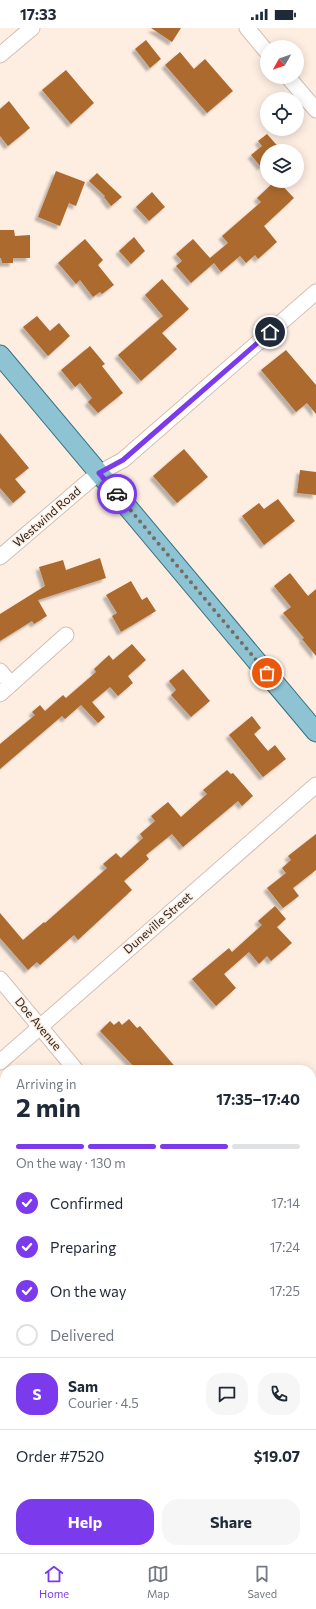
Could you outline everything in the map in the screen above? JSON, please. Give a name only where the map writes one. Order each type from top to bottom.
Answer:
[{"type":"main road","points":[[0,355],[316,732]]},
{"type":"street","points":[[0,55],[32,28]]},
{"type":"street","points":[[247,28],[260,44]]},
{"type":"street","points":[[294,84],[316,110]]},
{"type":"street","name":"Westwind Road","points":[[0,557],[99,473],[123,460],[316,292]]},
{"type":"street","points":[[0,694],[66,635]]},
{"type":"street","points":[[0,671],[11,684]]},
{"type":"street","name":"Duneville Street","points":[[0,1062],[316,785]]},
{"type":"street","name":"Doe Avenue","points":[[0,979],[72,1065]]},
{"type":"building","points":[[151,28],[181,28],[172,42]]},
{"type":"building","points":[[146,40],[161,59],[150,68],[135,49]]},
{"type":"building","points":[[180,52],[194,69],[205,59],[233,91],[207,113],[165,65]]},
{"type":"building","points":[[66,70],[94,103],[71,124],[42,90]]},
{"type":"building","points":[[9,101],[30,128],[8,146],[0,136],[0,109]]},
{"type":"building","points":[[264,136],[269,136],[276,144],[260,144],[258,141]]},
{"type":"building","points":[[260,148],[260,166],[251,155]]},
{"type":"building","points":[[56,171],[85,182],[76,206],[69,203],[60,226],[38,217]]},
{"type":"building","points":[[97,173],[122,197],[111,206],[104,197],[105,196],[89,181]]},
{"type":"building","points":[[268,188],[285,188],[294,198],[264,226],[277,242],[258,259],[255,255],[246,263],[240,256],[221,272],[214,263],[191,283],[176,266],[182,261],[176,254],[193,239],[210,258],[228,243],[222,236],[261,202],[257,198]]},
{"type":"building","points":[[152,192],[165,207],[149,221],[136,207]]},
{"type":"building","points":[[0,230],[14,230],[15,236],[30,235],[30,258],[13,258],[13,263],[2,263],[0,258]]},
{"type":"building","points":[[134,237],[145,251],[131,264],[119,251]]},
{"type":"building","points":[[85,239],[103,260],[98,265],[114,285],[102,294],[100,292],[93,297],[80,280],[76,284],[58,263]]},
{"type":"building","points":[[162,279],[189,309],[162,333],[177,349],[141,381],[118,355],[163,316],[145,295]]},
{"type":"building","points":[[37,316],[50,331],[59,323],[70,336],[48,356],[23,327]]},
{"type":"building","points":[[90,346],[105,364],[102,366],[123,393],[98,413],[88,402],[92,398],[80,383],[75,387],[61,370]]},
{"type":"building","points":[[286,350],[316,385],[316,414],[307,403],[296,412],[261,370]]},
{"type":"building","points":[[0,433],[29,468],[15,479],[26,492],[13,503],[0,488]]},
{"type":"building","points":[[184,449],[208,477],[177,503],[153,476]]},
{"type":"building","points":[[300,470],[316,472],[316,495],[297,493]]},
{"type":"building","points":[[278,499],[295,521],[264,545],[242,516],[259,503],[264,509]]},
{"type":"building","points":[[100,558],[106,578],[38,600],[47,616],[34,624],[32,621],[0,641],[0,614],[45,586],[39,567],[63,560],[66,570]]},
{"type":"building","points":[[290,573],[308,596],[316,589],[316,656],[302,639],[304,638],[283,613],[291,607],[274,586]]},
{"type":"building","points":[[131,581],[142,600],[147,597],[156,611],[121,632],[112,616],[117,613],[106,595]]},
{"type":"building","points":[[132,644],[146,660],[128,676],[133,683],[118,696],[110,687],[92,702],[105,717],[98,723],[81,705],[65,719],[62,716],[0,769],[0,744],[35,715],[32,712],[40,705],[45,711],[63,695],[66,698],[96,672],[94,669],[109,655],[113,660]]},
{"type":"building","points":[[183,669],[210,701],[191,717],[171,695],[176,690],[169,681]]},
{"type":"building","points":[[252,716],[261,728],[254,734],[268,751],[275,745],[286,759],[263,777],[229,735]]},
{"type":"building","points":[[227,770],[231,774],[233,773],[253,796],[242,806],[238,801],[183,847],[172,834],[146,855],[149,859],[124,881],[132,890],[78,940],[74,935],[40,965],[37,962],[28,970],[0,938],[0,913],[23,940],[44,922],[45,923],[107,868],[103,864],[116,853],[121,858],[143,838],[140,834],[155,821],[151,816],[168,802],[181,817],[207,794],[203,790]]},
{"type":"building","points":[[316,834],[316,870],[293,888],[299,896],[283,908],[267,888],[286,873],[282,868],[291,860],[288,856]]},
{"type":"building","points":[[275,906],[286,919],[277,927],[292,943],[271,961],[267,956],[259,964],[249,952],[224,974],[236,988],[216,1006],[192,979],[229,948],[232,952],[262,925],[258,921]]},
{"type":"building","points":[[129,1019],[137,1028],[140,1026],[174,1065],[132,1065],[100,1031],[110,1021],[114,1025],[119,1021],[122,1025]]},
{"type":"way so far","points":[[117,494],[267,673]]},
{"type":"route","points":[[117,494],[99,473],[123,460],[270,332]]}]
